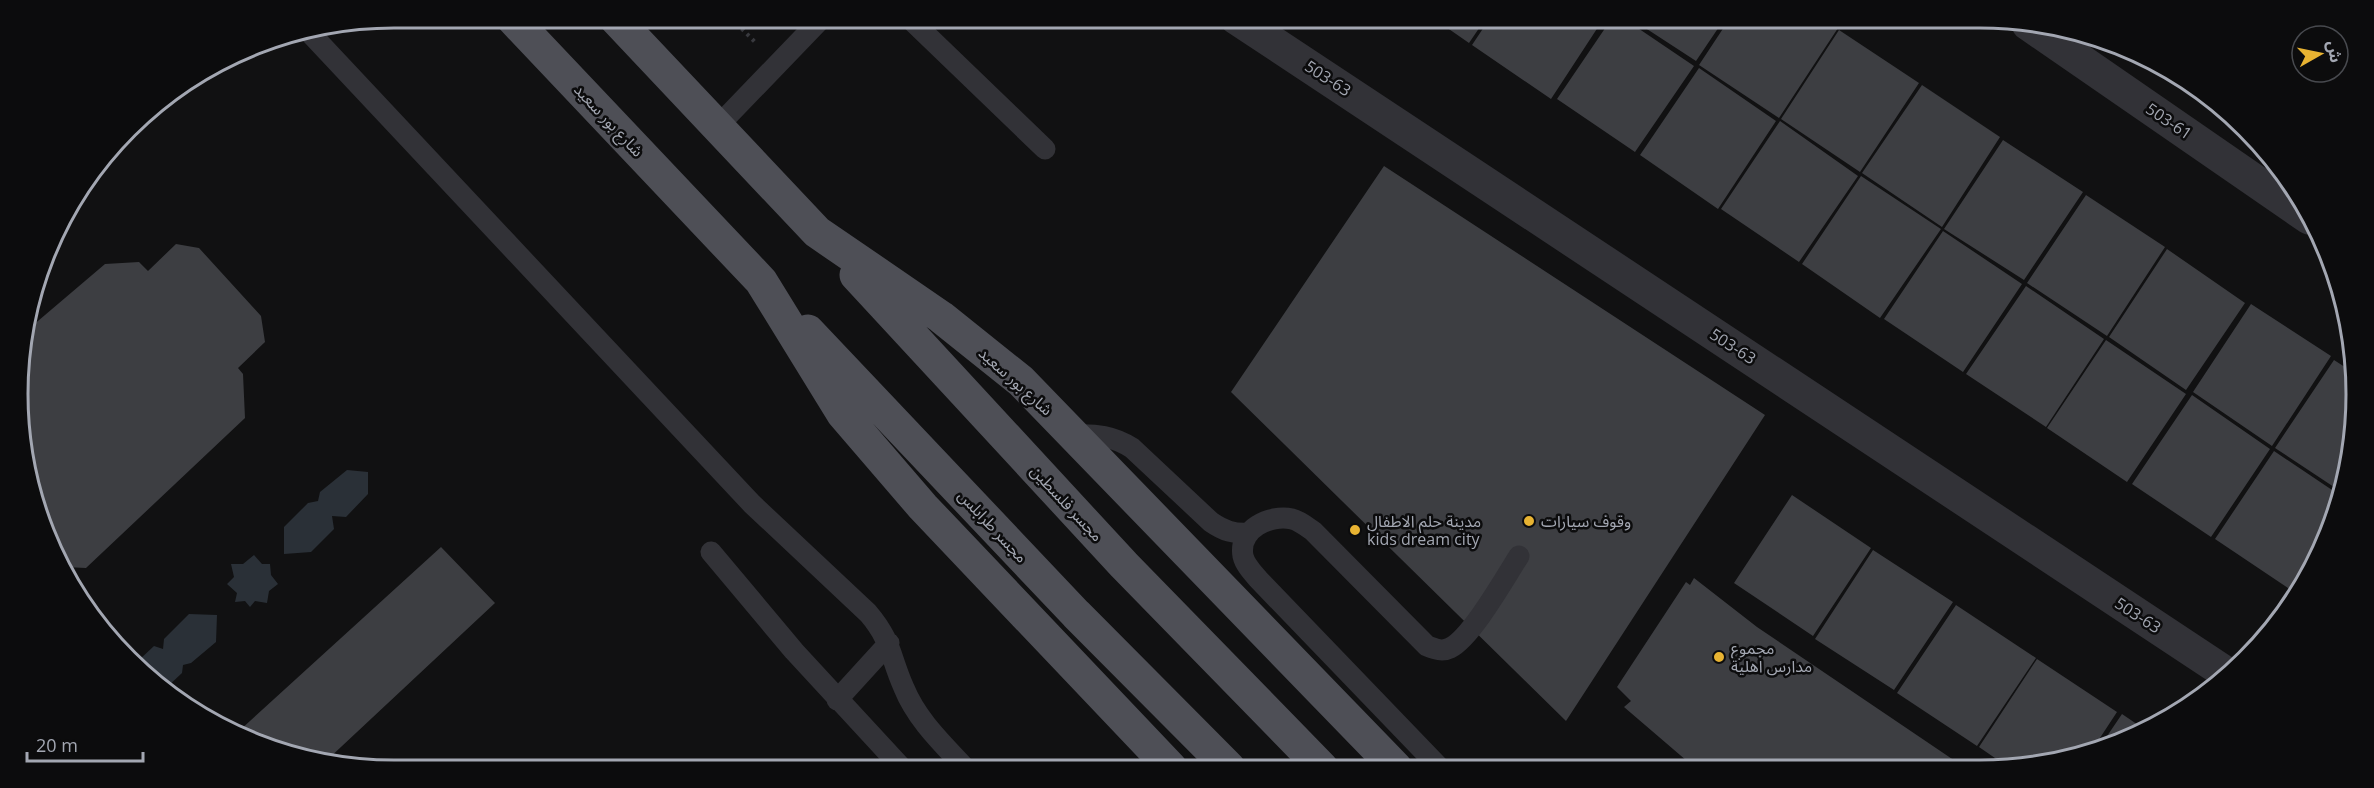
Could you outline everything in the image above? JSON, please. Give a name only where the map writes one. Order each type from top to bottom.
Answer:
[{"type":"main road","name":"شارع بور سعيد","points":[[521,28],[760,281],[843,414],[923,507],[1163,760]]},
{"type":"main road","name":"شارع بور سعيد","points":[[624,28],[817,232],[941,317],[1021,381],[1388,760]]},
{"type":"main road","name":"مجسر فلسطين","points":[[817,232],[1124,565],[1314,760]]},
{"type":"main road","name":"مجسر طرابلس","points":[[760,281],[1076,614],[1221,760]]},
{"type":"street","name":"503-63","points":[[1251,28],[2221,669]]},
{"type":"street","name":"503-61","points":[[2044,35],[2295,207]]},
{"type":"lane","points":[[717,127],[812,28]]},
{"type":"lane","points":[[919,28],[1045,149]]},
{"type":"lane","points":[[315,38],[752,504],[868,613],[880,627],[889,643],[903,688],[916,713],[958,760]]},
{"type":"lane","points":[[1074,435],[1108,436],[1122,442],[1132,448],[1211,522],[1233,533],[1249,532]]},
{"type":"lane","points":[[1432,760],[1249,568],[1244,556],[1244,543],[1249,532],[1258,524],[1276,518],[1294,519],[1313,531],[1427,646],[1438,650],[1453,647],[1471,628],[1519,556]]},
{"type":"lane","points":[[711,552],[837,700],[894,760]]},
{"type":"lane","points":[[837,700],[889,643]]},
{"type":"shaded area","points":[[347,470],[368,472],[368,494],[346,517],[332,516],[334,529],[311,552],[284,554],[284,527],[308,503],[318,501],[320,492]]},
{"type":"shaded area","points":[[254,555],[262,564],[270,564],[271,575],[278,584],[269,591],[267,603],[255,601],[250,607],[245,601],[235,602],[237,593],[227,584],[234,577],[231,564],[243,564]]},
{"type":"shaded area","points":[[189,614],[217,615],[216,642],[191,663],[183,665],[182,673],[171,684],[142,658],[154,646],[163,649],[164,639]]},
{"type":"building","points":[[1447,28],[1479,28],[1469,43]]},
{"type":"building","points":[[1483,28],[1597,28],[1551,99],[1472,45]]},
{"type":"building","points":[[1605,28],[1638,28],[1694,66],[1635,152],[1557,99]]},
{"type":"building","points":[[1645,28],[1718,28],[1696,61]]},
{"type":"building","points":[[1723,28],[1838,28],[1779,118],[1699,65]]},
{"type":"building","points":[[1839,30],[1919,83],[1860,172],[1781,119]]},
{"type":"building","points":[[1699,68],[1776,121],[1718,209],[1640,155]]},
{"type":"building","points":[[1922,85],[2000,137],[1942,227],[1862,173]]},
{"type":"building","points":[[1780,121],[1858,176],[1799,262],[1721,209]]},
{"type":"building","points":[[2003,140],[2083,192],[2024,280],[1944,229]]},
{"type":"building","name":"وقوف سيارات","points":[[1384,166],[1765,415],[1566,721],[1231,392]]},
{"type":"building","points":[[1861,176],[1941,229],[1880,318],[1802,264]]},
{"type":"building","points":[[2086,195],[2165,247],[2107,336],[2027,283]]},
{"type":"building","points":[[1943,231],[2022,284],[1963,372],[1884,319]]},
{"type":"building","points":[[176,244],[199,248],[261,316],[265,342],[238,368],[243,374],[245,418],[86,568],[72,567],[48,511],[41,489],[32,442],[28,394],[36,323],[105,264],[139,262],[148,271]]},
{"type":"building","points":[[2167,249],[2245,303],[2186,390],[2109,337]]},
{"type":"building","points":[[2026,286],[2104,339],[2046,427],[1966,374]]},
{"type":"building","points":[[2251,304],[2331,356],[2272,446],[2193,392]]},
{"type":"building","points":[[2106,340],[2186,394],[2127,482],[2047,428]]},
{"type":"building","points":[[2334,360],[2345,367],[2345,418],[2333,487],[2275,448]]},
{"type":"building","points":[[2192,395],[2270,449],[2211,537],[2132,484]]},
{"type":"building","points":[[2274,451],[2333,490],[2318,534],[2289,589],[2215,539]]},
{"type":"building","points":[[1792,495],[1871,548],[1813,636],[1734,583]]},
{"type":"building","points":[[441,547],[495,603],[334,754],[299,747],[243,727]]},
{"type":"building","points":[[1873,550],[1953,602],[1894,690],[1815,639]]},
{"type":"building","name":"مجموع مدارس اهلية","points":[[1694,578],[1757,627],[1954,760],[1686,760],[1624,707],[1631,701],[1617,687],[1686,582],[1690,585]]},
{"type":"building","points":[[1956,605],[2036,658],[1977,746],[1897,693]]},
{"type":"building","points":[[2037,659],[2117,712],[2099,739],[2075,747],[1997,759],[1979,747]]},
{"type":"building","points":[[2122,714],[2137,724],[2120,732],[2107,737]]},
{"type":"place","name":"وقوف سيارات","points":[[1529,521]]},
{"type":"place","name":"مدينة حلم الاطفال kids dream city","points":[[1355,530]]},
{"type":"place","name":"مجموع مدارس اهلية","points":[[1719,657]]}]
